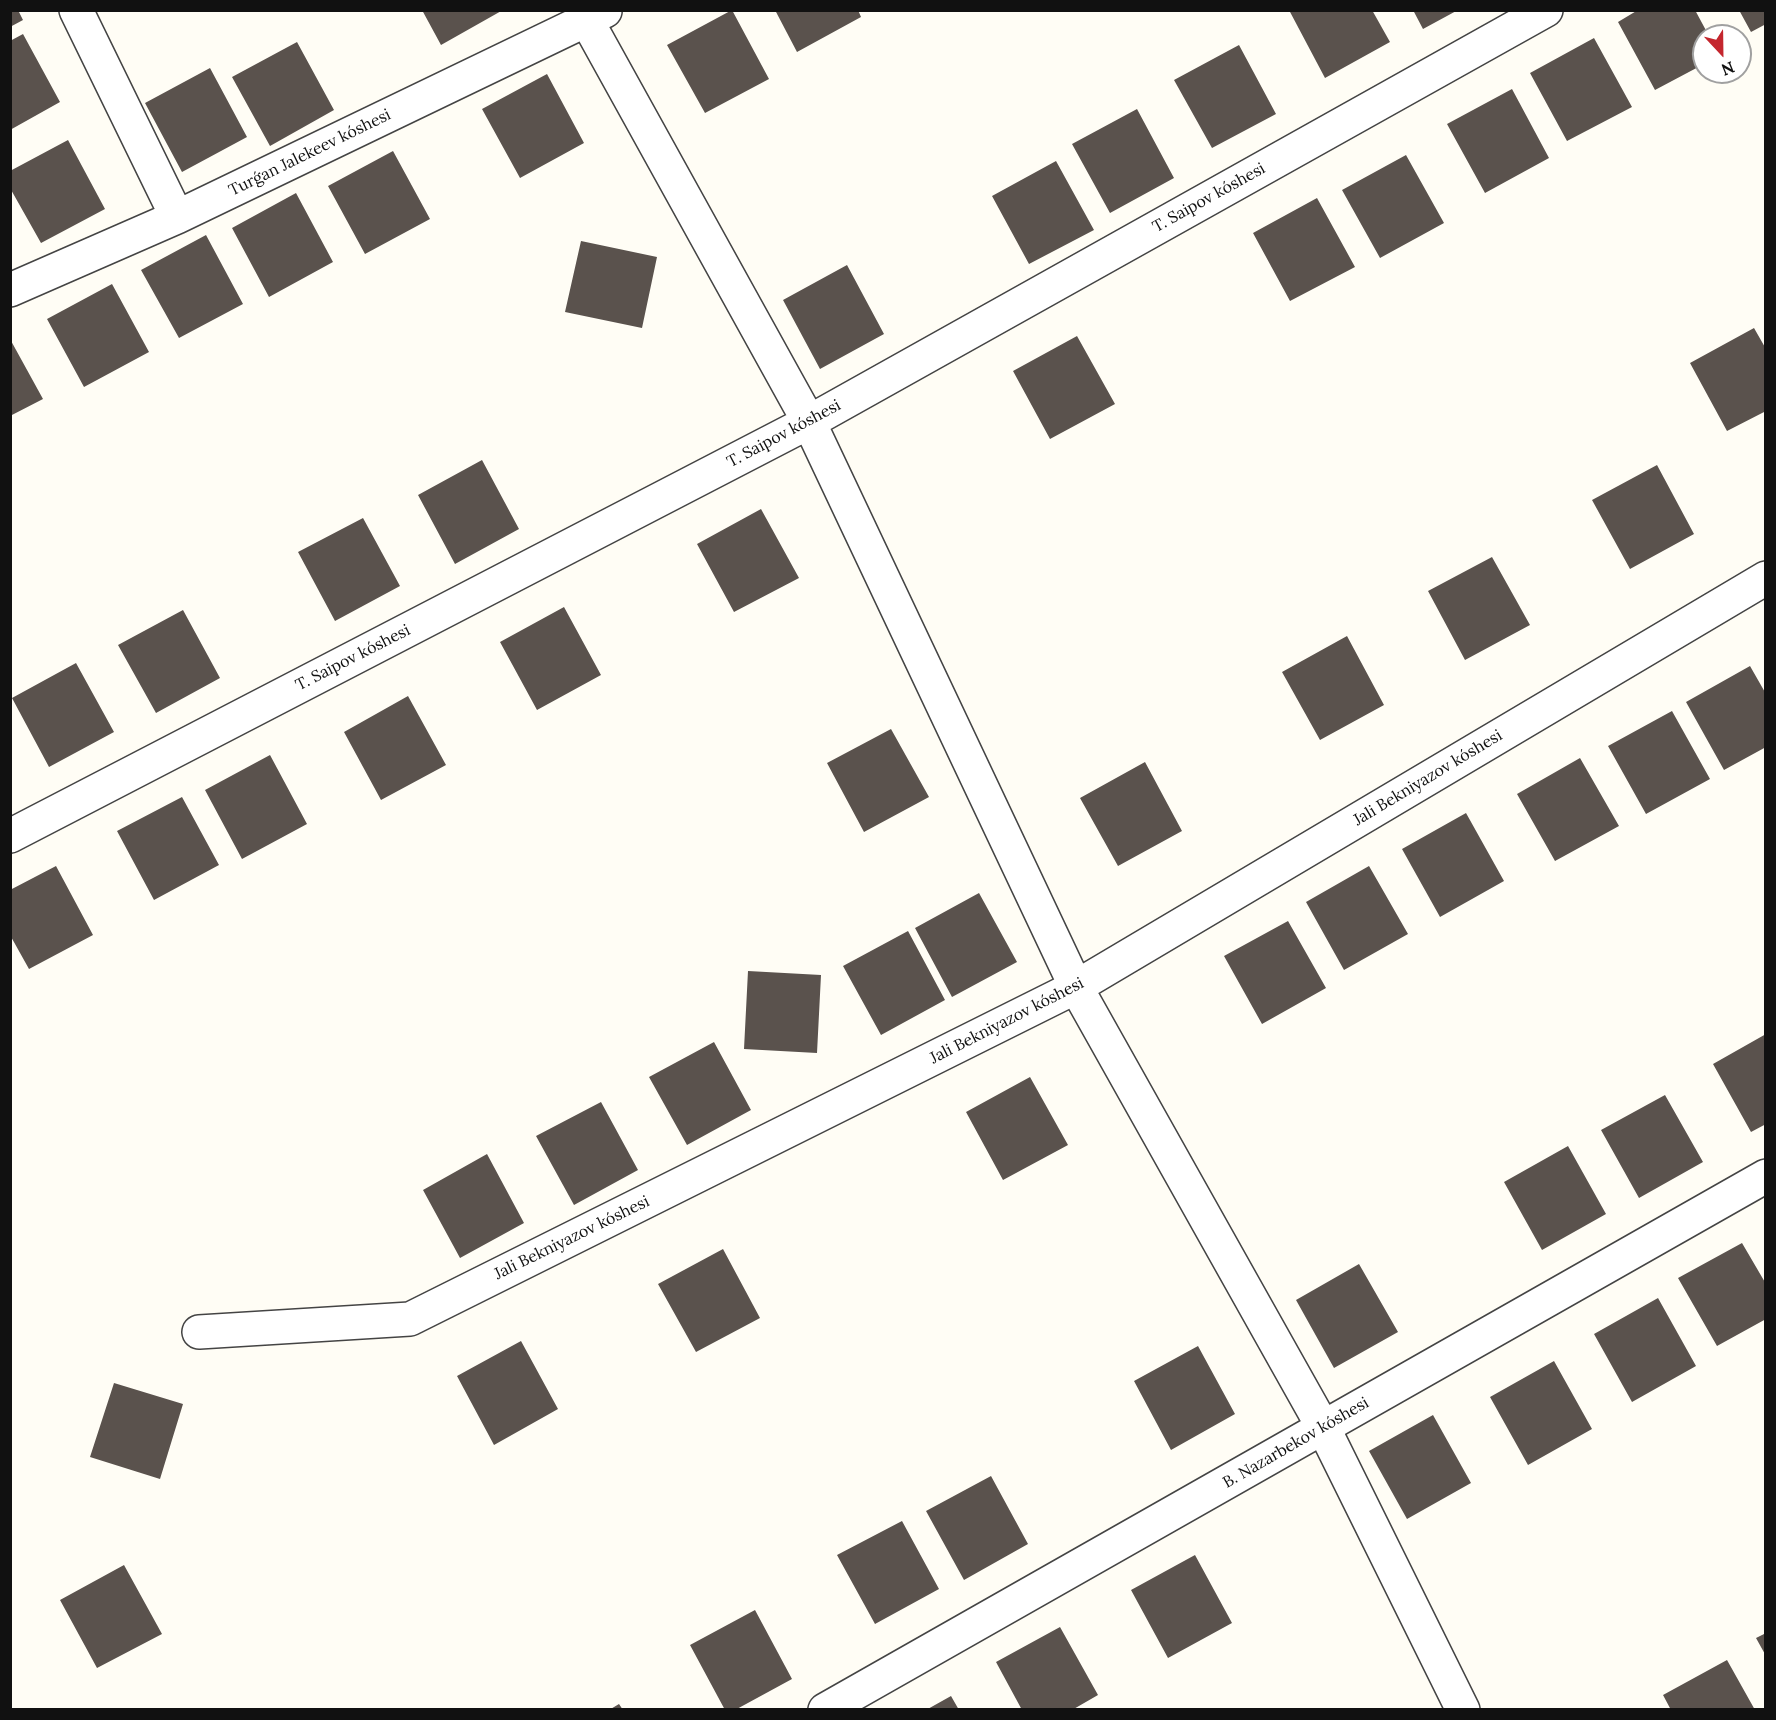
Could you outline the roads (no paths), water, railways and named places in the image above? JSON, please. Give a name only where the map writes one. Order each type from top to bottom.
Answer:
[{"type":"street","points":[[76,10],[177,217]]},
{"type":"street","name":"T. Saipov kóshesi","points":[[10,836],[809,422],[1546,10]]},
{"type":"street","points":[[591,14],[809,422],[1076,987],[1323,1427],[1463,1710]]},
{"type":"street","name":"Turǵan Jalekeev kóshesi","points":[[10,290],[177,217],[591,14]]},
{"type":"street","name":"Jali Bekniyazov kóshesi","points":[[199,1332],[411,1319],[1076,987],[1766,578]]},
{"type":"street","name":"B. Nazarbekov kóshesi","points":[[825,1710],[1766,1176]]}]
